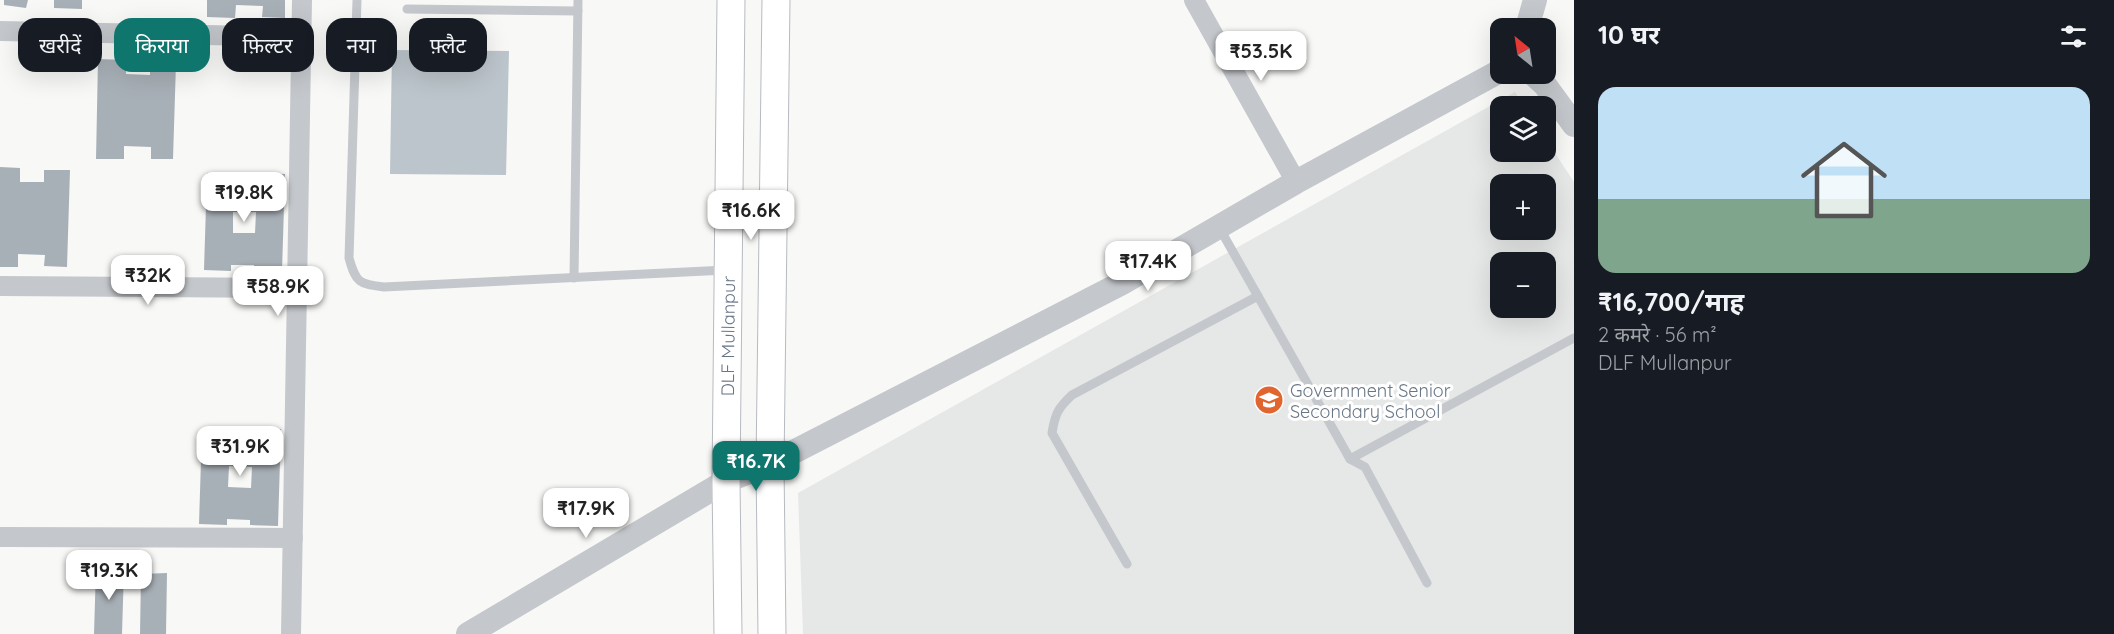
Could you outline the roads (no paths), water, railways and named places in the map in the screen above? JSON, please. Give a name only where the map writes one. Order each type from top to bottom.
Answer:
[{"type":"main road","name":"DLF Mullanpur","points":[[728,634],[726,481],[731,0]]},
{"type":"main road","points":[[772,634],[770,464],[776,0]]},
{"type":"street","points":[[302,0],[302,18]]},
{"type":"street","points":[[1194,0],[1296,182]]},
{"type":"street","points":[[1530,18],[1535,0]]},
{"type":"street","points":[[0,31],[222,35]]},
{"type":"street","points":[[291,634],[301,72]]},
{"type":"street","points":[[468,634],[726,481],[770,464],[1122,283],[1296,182],[1490,76]]},
{"type":"street","points":[[1543,84],[1574,125]]},
{"type":"street","points":[[0,286],[297,288]]},
{"type":"street","points":[[0,537],[293,538]]},
{"type":"lane","points":[[357,0],[349,258],[354,277],[364,285],[384,287],[728,270]]},
{"type":"lane","points":[[574,278],[578,0]]},
{"type":"lane","points":[[407,9],[578,11]]},
{"type":"lane","points":[[1218,227],[1350,459],[1365,467],[1427,583]]},
{"type":"lane","points":[[1127,564],[1052,433],[1054,418],[1060,406],[1072,395],[1258,296]]},
{"type":"lane","points":[[1350,459],[1574,338]]},
{"type":"place","name":"Government Senior Secondary School","points":[[1269,400]]}]
